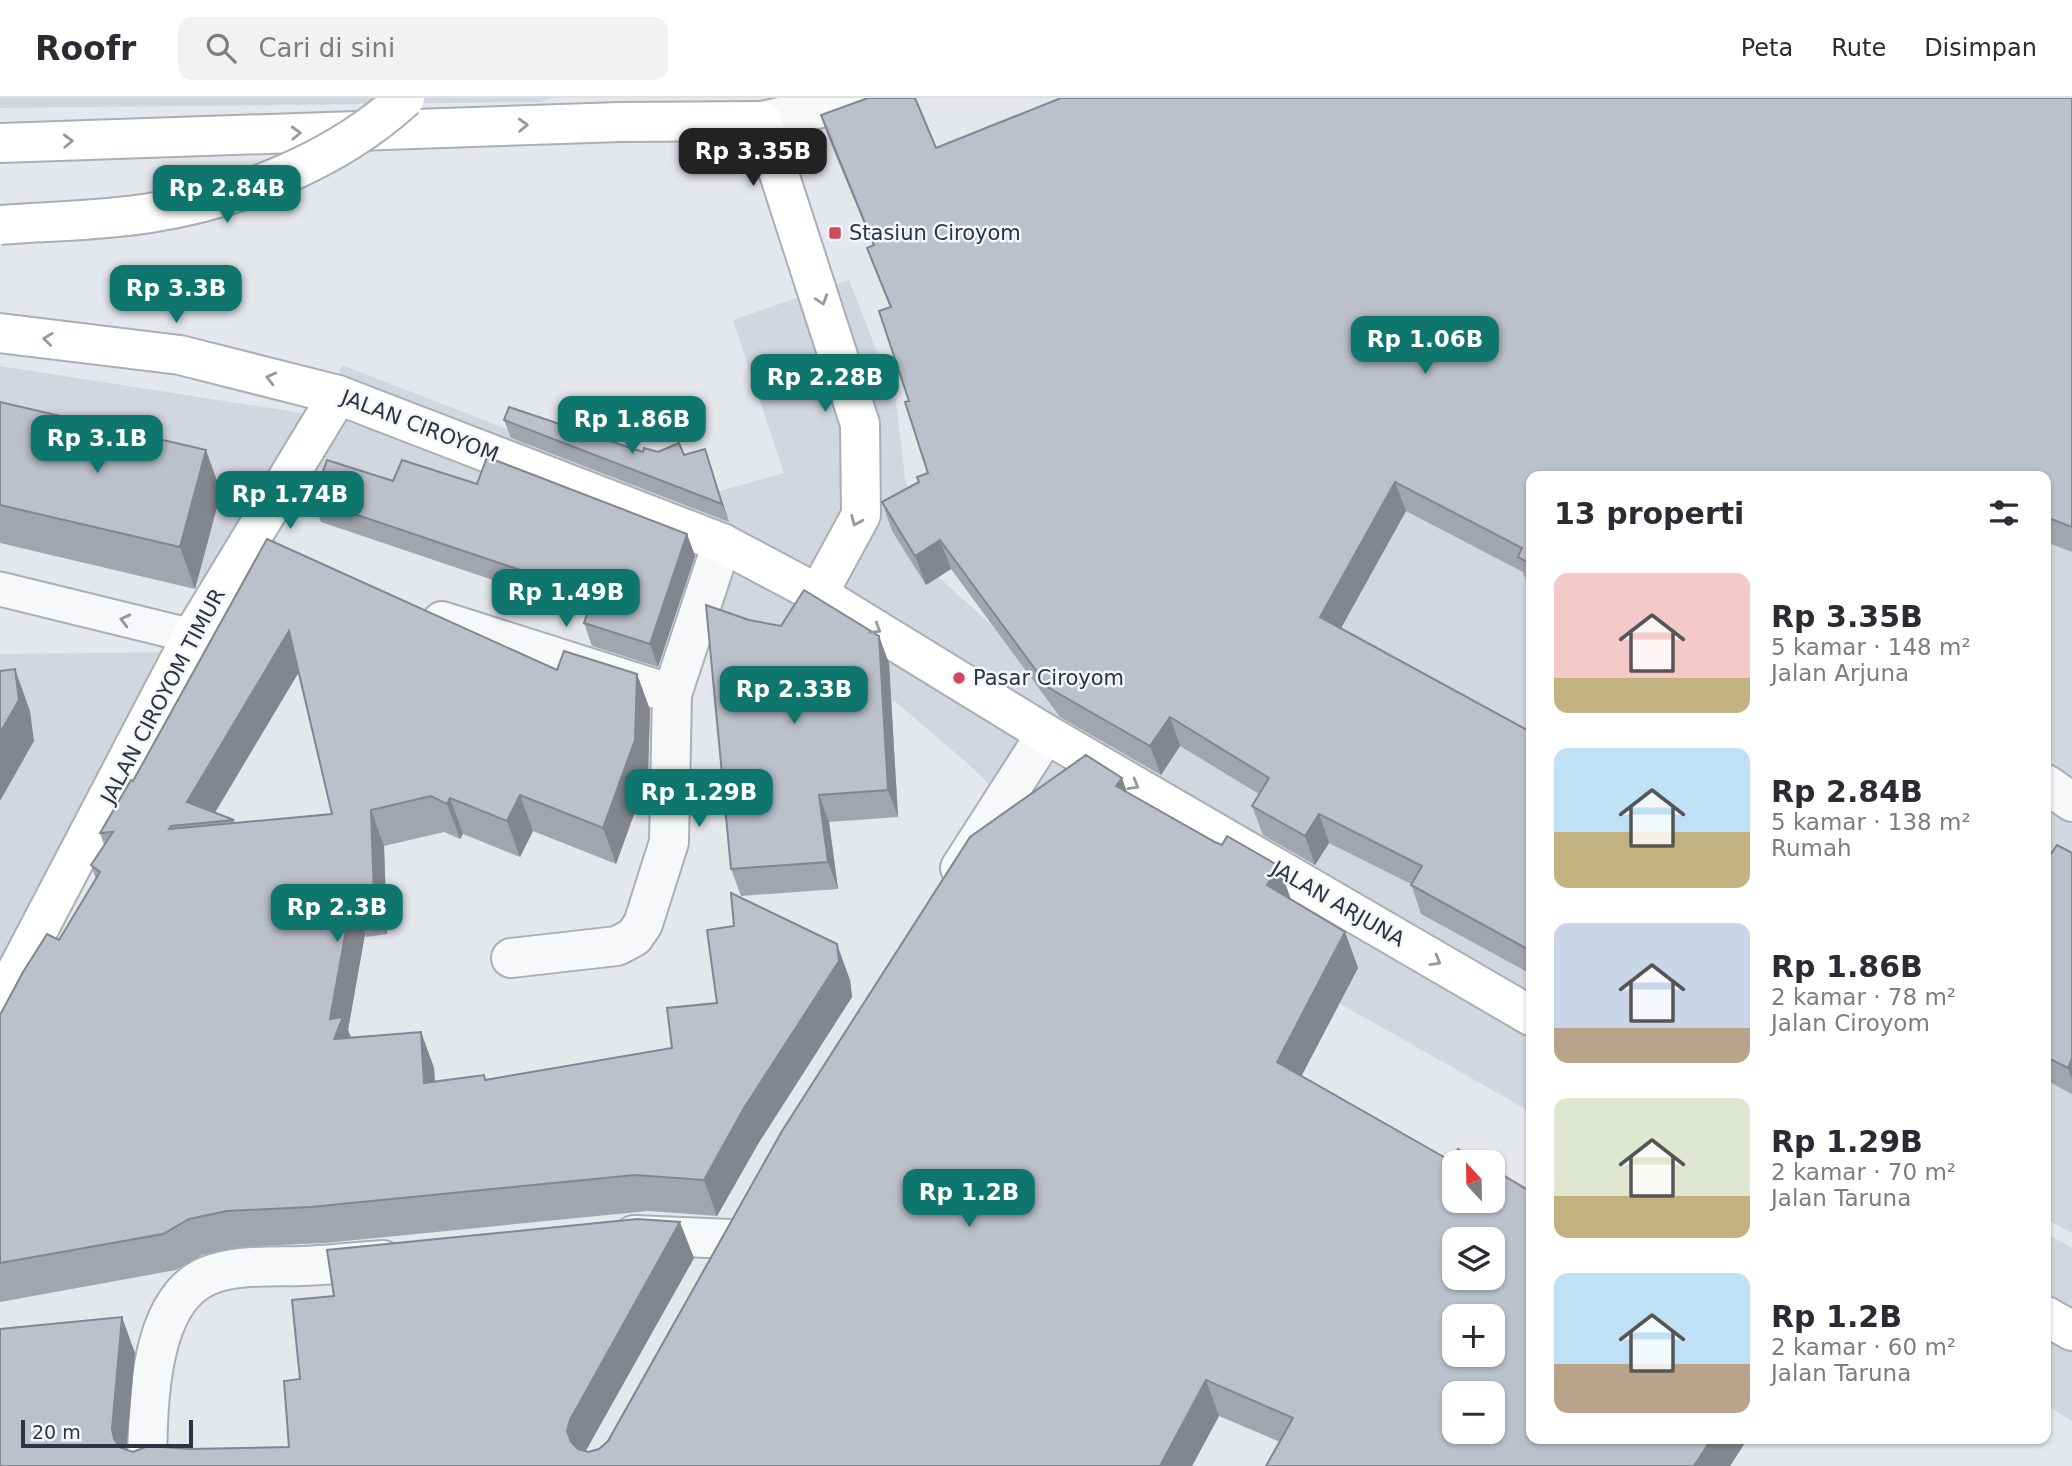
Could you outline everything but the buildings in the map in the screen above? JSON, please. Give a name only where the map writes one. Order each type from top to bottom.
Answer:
[{"type":"main road","points":[[0,225],[150,213],[246,190],[316,161],[405,98]]},
{"type":"main road","points":[[0,143],[620,122],[758,110],[860,424],[860,515],[818,594]]},
{"type":"main road","name":"JALAN CIROYOM","points":[[0,333],[180,355],[338,395],[722,544],[818,594]]},
{"type":"main road","name":"JALAN CIROYOM TIMUR","points":[[0,1003],[192,636],[338,395]]},
{"type":"main road","name":"JALAN ARJUNA","points":[[818,594],[1046,734],[1526,1013]]},
{"type":"main road","points":[[2051,1319],[2072,1331]]},
{"type":"street","points":[[758,110],[867,98]]},
{"type":"street","points":[[511,958],[617,946],[634,937],[643,924],[669,842],[672,694],[722,544]]},
{"type":"street","points":[[442,621],[672,694]]},
{"type":"street","points":[[941,898],[1046,734]]},
{"type":"street","points":[[2051,787],[2072,802]]},
{"type":"street","points":[[711,1275],[750,1204]]},
{"type":"street","points":[[595,1239],[650,1233],[731,1240]]},
{"type":"street","points":[[146,1466],[154,1367],[170,1310],[187,1289],[207,1276],[245,1268],[418,1256]]},
{"type":"lane","points":[[0,589],[192,636]]},
{"type":"shaded area","points":[[0,98],[551,98],[541,102],[0,108]]},
{"type":"shaded area","name":"Pasar Ciroyom","points":[[849,280],[896,401],[905,479],[933,572],[1012,644],[1526,939],[1526,1109],[1038,832],[964,760],[897,703],[801,654],[367,492],[300,458],[342,365],[671,493],[713,493],[784,473],[733,320]]},
{"type":"shaded area","points":[[0,366],[308,414],[204,584],[0,540]]},
{"type":"shaded area","points":[[1384,418],[1526,487],[1526,923],[1252,640]]},
{"type":"shaded area","points":[[2051,540],[2072,546],[2072,1233],[2051,1222]]},
{"type":"shaded area","points":[[181,652],[0,974],[0,654]]},
{"type":"shaded area","points":[[2051,1236],[2072,1248],[2072,1421],[2051,1408]]},
{"type":"place","name":"Stasiun Ciroyom","points":[[835,233]]},
{"type":"place","name":"Pasar Ciroyom","points":[[959,678]]}]
